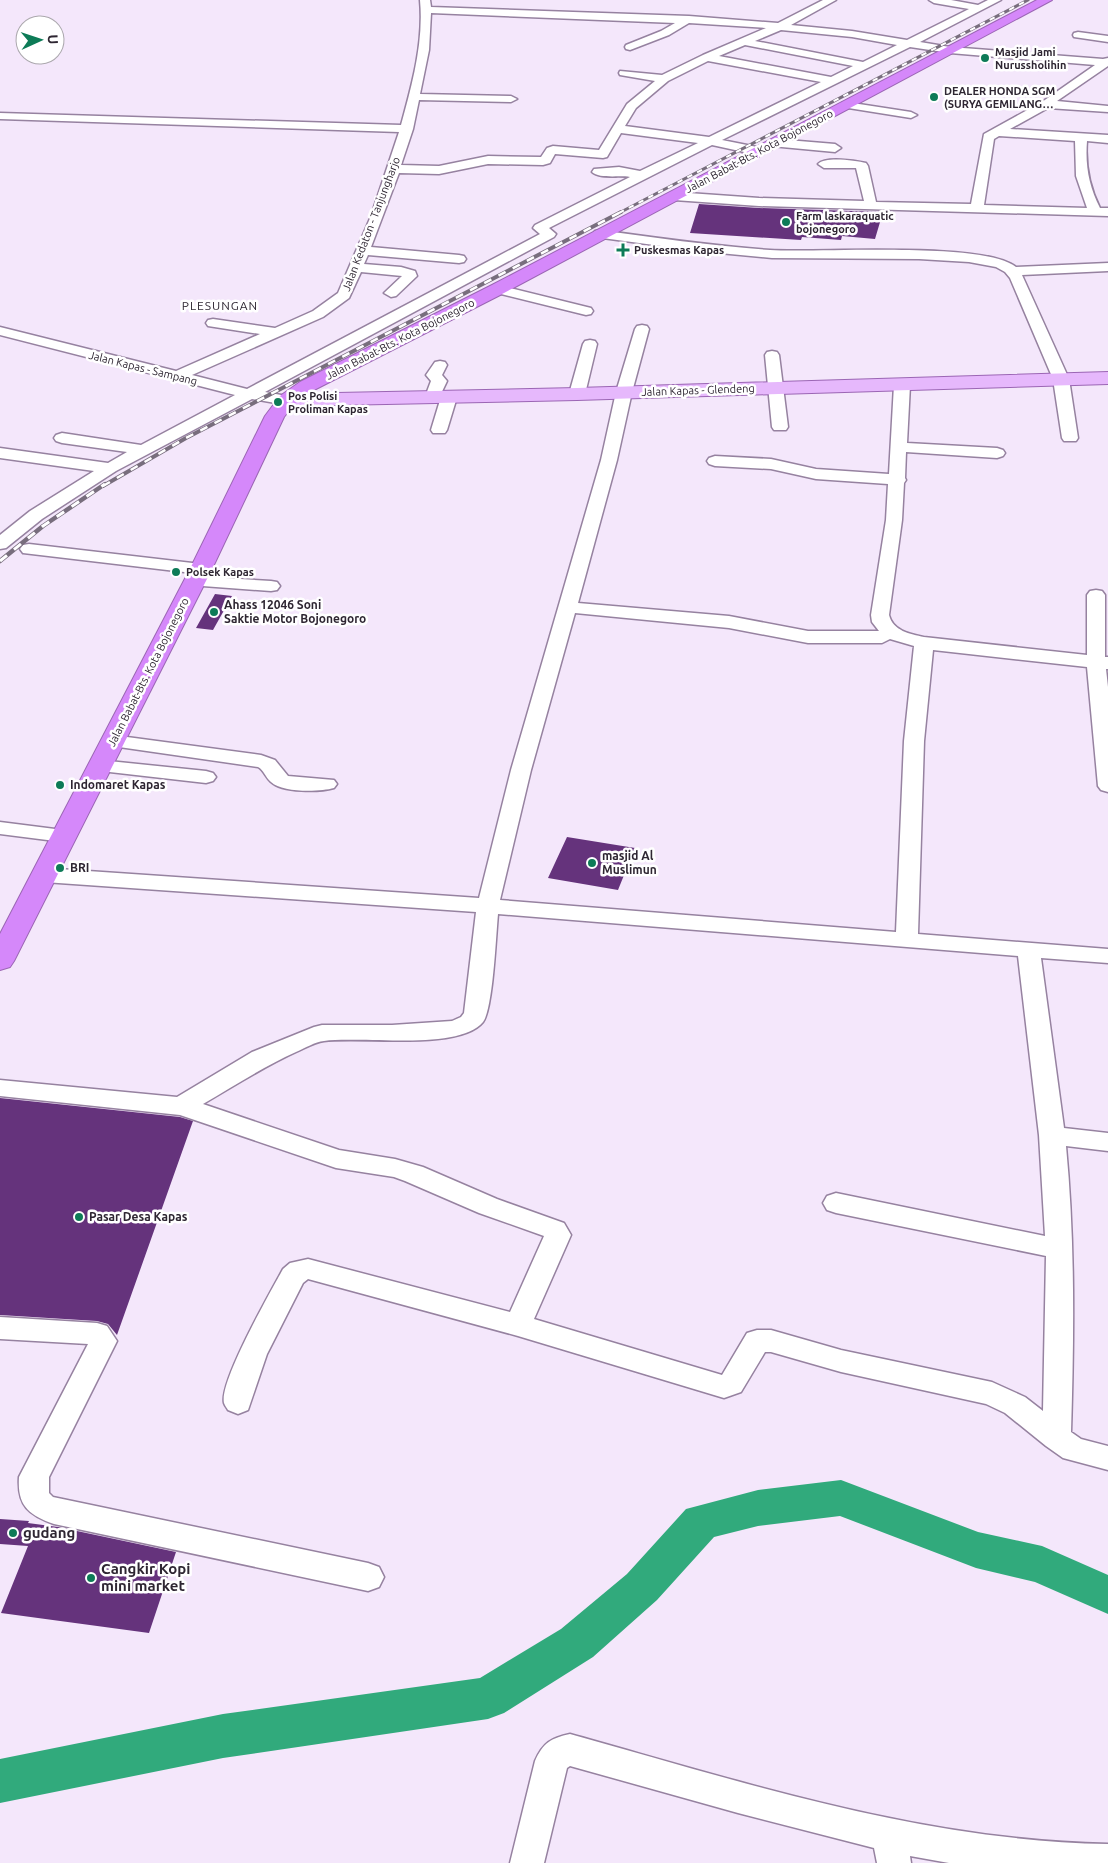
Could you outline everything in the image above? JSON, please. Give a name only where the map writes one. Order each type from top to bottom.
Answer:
[{"type":"highway","name":"Jalan Babat-Bts. Kota Bojonegoro","points":[[0,960],[198,575],[275,416],[287,400],[307,386],[498,289],[1046,0]]},
{"type":"main road","name":"Jalan Kapas - Glendeng","points":[[287,400],[577,394],[1108,378]]},
{"type":"street","points":[[807,0],[828,2]]},
{"type":"street","points":[[934,0],[978,8]]},
{"type":"street","points":[[0,544],[36,515],[110,468],[549,233],[540,228],[642,175],[996,0]]},
{"type":"street","points":[[393,169],[439,170],[488,160],[543,161],[547,160],[550,151],[553,150],[601,154],[605,152],[631,106],[664,80],[707,57],[745,42],[828,2]]},
{"type":"street","points":[[425,5],[689,19],[779,26],[950,50],[1107,62]]},
{"type":"street","name":"Jalan Kedaton - Tanjungharjo","points":[[177,376],[331,306],[344,295],[363,250],[407,129],[423,55],[425,5]]},
{"type":"street","points":[[630,47],[665,33],[689,19]]},
{"type":"street","points":[[1078,35],[1108,39]]},
{"type":"street","points":[[745,42],[863,65]]},
{"type":"street","points":[[707,57],[834,81]]},
{"type":"street","points":[[977,209],[987,140],[995,132],[1046,104],[1107,62]]},
{"type":"street","points":[[690,66],[710,70]]},
{"type":"street","points":[[624,73],[664,80]]},
{"type":"street","points":[[414,97],[511,99]]},
{"type":"street","points":[[1046,104],[1108,108]]},
{"type":"street","points":[[846,105],[911,115]]},
{"type":"street","points":[[0,116],[407,129]]},
{"type":"street","points":[[618,129],[711,141],[758,151]]},
{"type":"street","points":[[995,132],[1108,139]]},
{"type":"street","points":[[1082,138],[1080,158],[1082,180],[1102,212]]},
{"type":"street","points":[[775,143],[835,148]]},
{"type":"street","points":[[824,164],[853,164],[862,166],[871,206]]},
{"type":"street","points":[[598,172],[618,171],[642,175]]},
{"type":"street","points":[[674,196],[736,201],[1102,212]]},
{"type":"street","points":[[600,234],[774,254],[898,255],[969,259],[1001,264],[1013,271],[1108,267]]},
{"type":"street","points":[[363,250],[459,259]]},
{"type":"street","points":[[356,268],[401,271],[410,274],[391,293]]},
{"type":"street","points":[[1013,271],[1061,379],[1070,438]]},
{"type":"street","points":[[498,289],[586,311]]},
{"type":"street","points":[[213,323],[276,332]]},
{"type":"street","points":[[181,1106],[261,1058],[322,1033],[392,1033],[452,1029],[462,1027],[476,1015],[488,906],[521,770],[609,460],[624,392],[642,329]]},
{"type":"street","name":"Jalan Kapas - Sampang","points":[[0,331],[249,394],[287,400]]},
{"type":"street","points":[[577,394],[590,344]]},
{"type":"street","points":[[772,355],[780,427]]},
{"type":"street","points":[[439,430],[441,397],[439,381],[434,375],[440,365]]},
{"type":"street","points":[[882,630],[880,615],[898,480],[902,385]]},
{"type":"street","points":[[62,438],[143,450]]},
{"type":"street","points":[[899,446],[997,453]]},
{"type":"street","points":[[0,453],[110,468]]},
{"type":"street","points":[[715,461],[771,464],[816,474],[898,480]]},
{"type":"street","points":[[0,522],[23,526]]},
{"type":"street","points":[[29,549],[271,586]]},
{"type":"street","points":[[1096,595],[1102,662],[1108,786]]},
{"type":"street","points":[[566,608],[728,622],[808,637],[882,630],[917,641],[1102,662]]},
{"type":"street","points":[[907,940],[917,641]]},
{"type":"street","points":[[112,742],[261,761],[269,763],[276,777],[282,781],[327,784]]},
{"type":"street","points":[[100,766],[206,777]]},
{"type":"street","points":[[0,828],[63,836]]},
{"type":"street","points":[[44,875],[488,906],[1108,956]]},
{"type":"street","points":[[1029,950],[1052,1135],[1059,1249],[1056,1438]]},
{"type":"street","points":[[0,1088],[181,1106],[236,1123],[336,1159],[395,1168],[414,1174],[488,1206],[555,1230],[558,1235],[518,1325]]},
{"type":"street","points":[[1052,1135],[1108,1142]]},
{"type":"street","points":[[836,1203],[1059,1249]]},
{"type":"street","points":[[238,1402],[240,1385],[248,1365],[293,1276],[300,1270],[308,1270],[518,1325],[724,1386],[731,1384],[756,1341],[771,1341],[860,1365],[992,1394],[1015,1405],[1056,1438],[1073,1449],[1108,1458]]},
{"type":"street","points":[[0,1328],[87,1332],[97,1334],[103,1341],[34,1477],[33,1489],[35,1498],[41,1507],[368,1577]]},
{"type":"street","points":[[527,1863],[552,1761],[559,1752],[570,1750],[797,1813],[892,1849],[959,1849],[1016,1857],[1108,1861]]},
{"type":"building","name":"Farm laskaraquatic bojonegoro","points":[[699,204],[883,212],[875,239],[842,236],[841,240],[802,237],[801,240],[690,233]]},
{"type":"building","name":"Ahass 12046 Soni Saktie Motor Bojonegoro","points":[[215,594],[232,596],[213,630],[196,628]]},
{"type":"building","name":"masjid Al Muslimun","points":[[567,837],[635,848],[618,890],[548,878]]},
{"type":"building","name":"Pasar Desa Kapas","points":[[0,1098],[180,1117],[193,1121],[117,1335],[108,1324],[97,1321],[0,1315]]},
{"type":"building","name":"Cangkir Kopi mini market","points":[[0,1519],[29,1521],[28,1523],[58,1527],[176,1552],[149,1633],[1,1613],[28,1546],[0,1544]]},
{"type":"waterway","points":[[0,1781],[223,1736],[488,1698],[577,1643],[642,1587],[701,1522],[758,1508],[841,1498],[976,1550],[1042,1565],[1108,1595]]},
{"type":"railway","points":[[619,213],[1028,0]]},
{"type":"railway","points":[[103,486],[186,438],[621,212]]},
{"type":"railway","points":[[0,561],[43,526],[105,484]]},
{"type":"place","name":"Masjid Jami Nurussholihin","points":[[985,58]]},
{"type":"place","name":"DEALER HONDA SGM (SURYA GEMILANG…","points":[[934,97]]},
{"type":"place","name":"Farm laskaraquatic bojonegoro","points":[[786,222]]},
{"type":"place","name":"Puskesmas Kapas","points":[[623,250]]},
{"type":"place","name":"Pos Polisi Proliman Kapas","points":[[278,402]]},
{"type":"place","name":"Polsek Kapas","points":[[176,572]]},
{"type":"place","name":"Ahass 12046 Soni Saktie Motor Bojonegoro","points":[[214,612]]},
{"type":"place","name":"Indomaret Kapas","points":[[60,785]]},
{"type":"place","name":"masjid Al Muslimun","points":[[592,863]]},
{"type":"place","name":"BRI","points":[[60,868]]},
{"type":"place","name":"Pasar Desa Kapas","points":[[79,1217]]},
{"type":"place","name":"gudang","points":[[13,1533]]},
{"type":"place","name":"Cangkir Kopi mini market","points":[[91,1578]]},
{"type":"district","name":"PLESUNGAN","points":[[220,306]]}]
